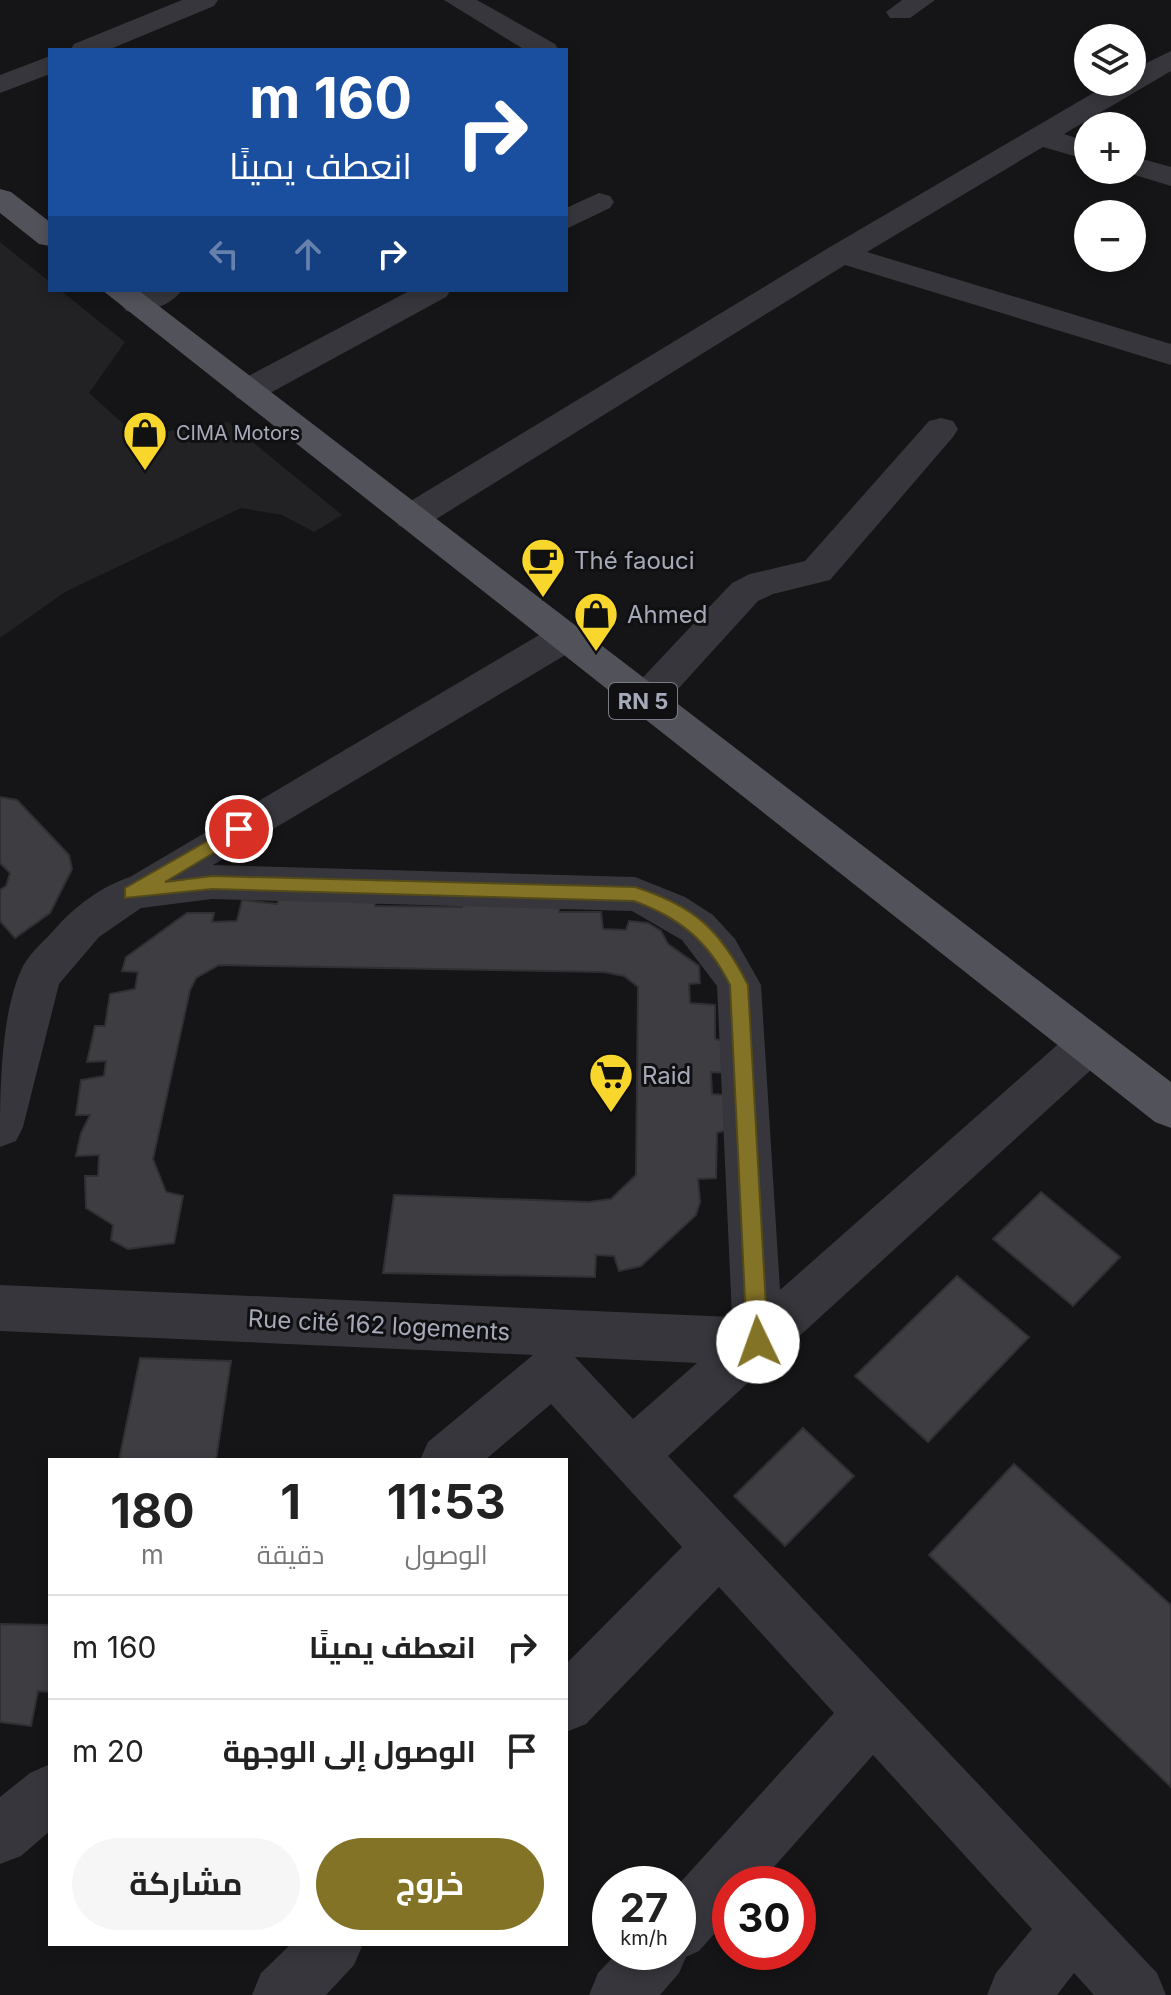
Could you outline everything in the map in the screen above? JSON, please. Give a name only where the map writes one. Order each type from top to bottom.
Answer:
[{"type":"main road","points":[[0,198],[48,235]]},
{"type":"main road","name":"RN 5","points":[[140,295],[249,390],[644,701],[1171,1108]]},
{"type":"street","points":[[89,48],[205,0]]},
{"type":"street","points":[[457,0],[541,48]]},
{"type":"street","points":[[412,517],[841,254],[1171,59]]},
{"type":"street","points":[[0,85],[48,65]]},
{"type":"street","points":[[1039,136],[1074,147]]},
{"type":"street","points":[[1146,169],[1171,177]]},
{"type":"street","points":[[568,219],[599,202]]},
{"type":"street","points":[[841,254],[1171,355]]},
{"type":"street","points":[[249,390],[431,292]]},
{"type":"street","points":[[644,701],[745,592],[763,583],[817,571],[941,429]]},
{"type":"street","points":[[0,1127],[39,977],[84,925],[131,893],[564,638]]},
{"type":"street","points":[[131,893],[212,882],[635,894],[671,907],[693,923],[722,952],[739,985],[758,1342]]},
{"type":"street","points":[[632,1454],[1088,1045]]},
{"type":"street","name":"Rue cité 162 logements","points":[[0,1308],[758,1342]]},
{"type":"street","points":[[448,1458],[553,1370],[1135,1995]]},
{"type":"street","points":[[568,1702],[719,1548]]},
{"type":"street","points":[[696,1910],[872,1713]]},
{"type":"street","points":[[0,1835],[48,1795]]},
{"type":"street","points":[[1018,1995],[1072,1927]]},
{"type":"street","points":[[283,1995],[331,1946]]},
{"type":"street","points":[[620,1995],[642,1970]]},
{"type":"shaded area","name":"CIMA Motors","points":[[0,242],[48,280],[48,292],[62,292],[125,342],[89,393],[137,436],[228,422],[342,515],[314,532],[282,515],[241,508],[65,592],[0,638]]},
{"type":"building","points":[[0,797],[17,800],[69,855],[72,869],[50,913],[15,938],[0,921],[0,890],[6,886],[10,873],[0,863]]},
{"type":"building","points":[[281,896],[376,899],[375,906],[462,907],[462,899],[560,903],[559,912],[601,912],[603,929],[626,930],[629,921],[648,923],[661,931],[668,944],[699,966],[700,983],[689,984],[690,1003],[715,1005],[715,1039],[725,1041],[725,1073],[711,1072],[712,1094],[724,1095],[726,1130],[717,1133],[716,1178],[698,1179],[700,1202],[696,1215],[641,1266],[619,1271],[614,1256],[596,1255],[595,1277],[383,1273],[394,1195],[589,1202],[611,1199],[636,1175],[638,987],[624,976],[604,972],[219,965],[196,978],[190,990],[153,1159],[166,1192],[183,1196],[174,1243],[128,1249],[111,1240],[113,1225],[86,1208],[85,1176],[98,1176],[99,1155],[76,1156],[81,1133],[90,1115],[76,1115],[81,1080],[104,1076],[106,1061],[87,1062],[95,1026],[105,1026],[110,994],[135,989],[138,972],[122,971],[126,957],[187,913],[214,913],[212,922],[237,921],[242,900],[277,904]]},
{"type":"building","points":[[1041,1192],[1120,1257],[1073,1306],[993,1239]]},
{"type":"building","points":[[957,1276],[1029,1337],[928,1442],[855,1376]]},
{"type":"building","points":[[140,1358],[231,1361],[216,1458],[119,1458]]},
{"type":"building","points":[[803,1428],[854,1476],[785,1546],[734,1496]]},
{"type":"building","points":[[1014,1464],[1171,1605],[1171,1787],[929,1555]]},
{"type":"building","points":[[0,1624],[48,1625],[48,1692],[38,1691],[31,1726],[0,1722]]},
{"type":"place","name":"CIMA Motors","points":[[145,472]]},
{"type":"place","name":"Thé faouci","points":[[543,599]]},
{"type":"place","name":"Ahmed","points":[[596,653]]},
{"type":"place","name":"Raid","points":[[611,1114]]},
{"type":"route","points":[[239,829],[131,893],[212,882],[635,894],[671,907],[704,931],[722,952],[739,985],[758,1342]]}]
